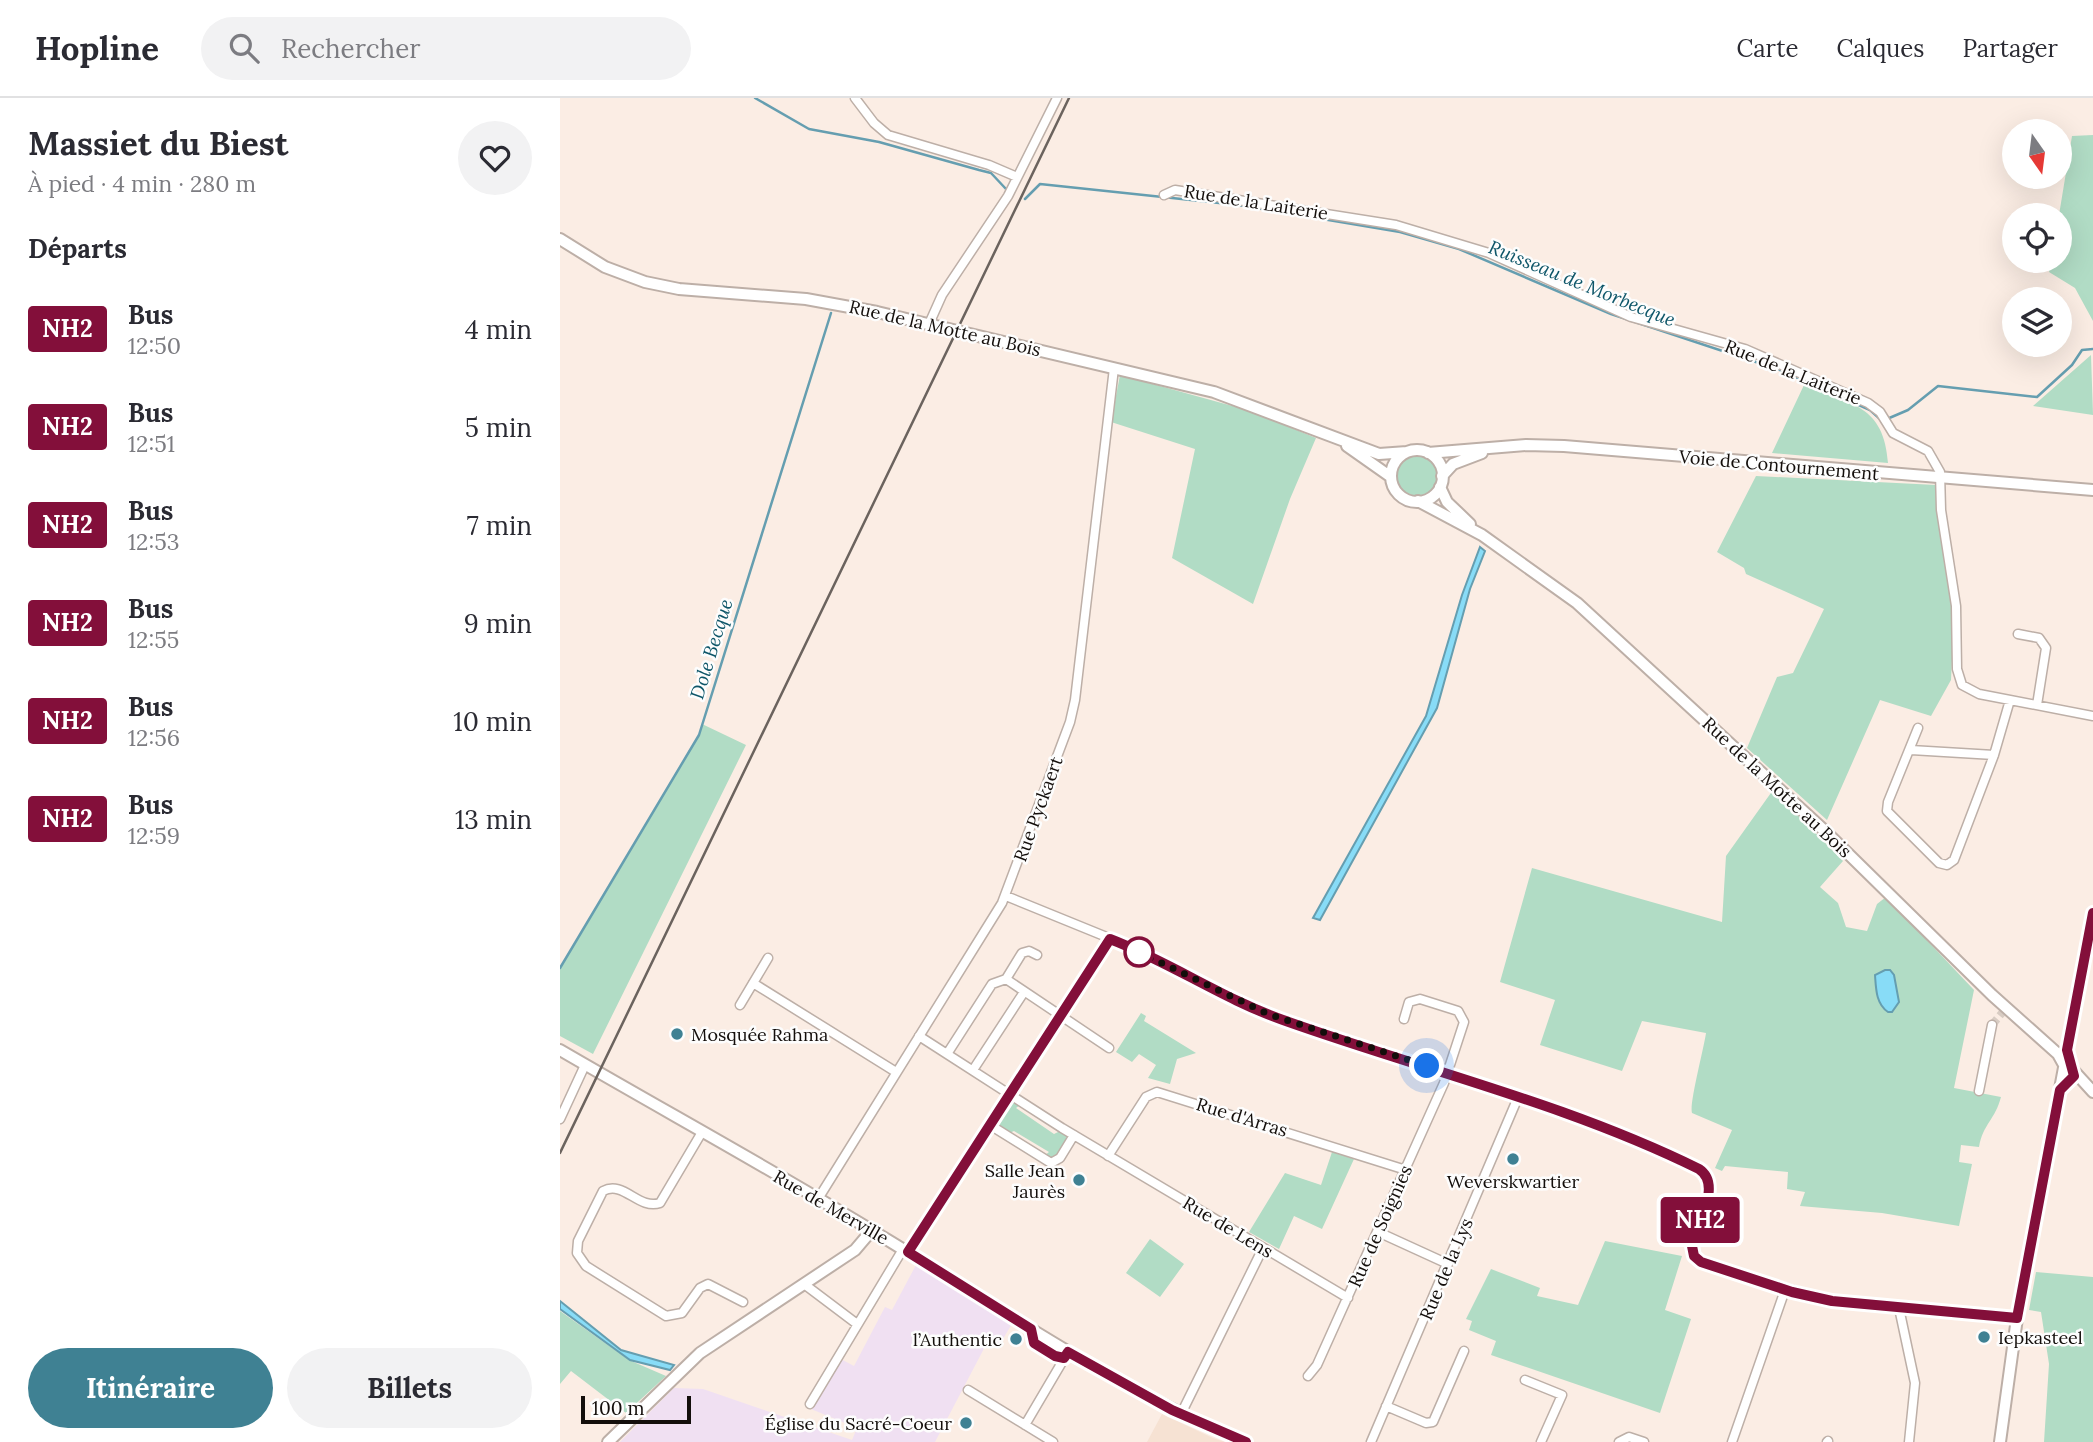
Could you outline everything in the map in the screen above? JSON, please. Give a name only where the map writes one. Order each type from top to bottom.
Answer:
[{"type":"main road","name":"Rue de la Motte au Bois","points":[[560,239],[605,267],[653,284],[806,299],[929,324],[1224,395],[1379,454],[1407,452]]},
{"type":"main road","name":"Rue de la Motte au Bois","points":[[1329,436],[1391,477]]},
{"type":"main road","name":"Voie de Contournement","points":[[1502,447],[1564,446],[2093,490]]},
{"type":"main road","points":[[1502,447],[1453,464],[1432,496],[1418,501],[1399,494],[1391,477],[1395,462],[1407,452],[1416,450],[1428,453],[1502,447]]},
{"type":"main road","points":[[1428,453],[1438,461],[1441,481]]},
{"type":"main road","name":"Rue de la Motte au Bois","points":[[1441,481],[1447,502],[1482,536]]},
{"type":"main road","name":"Voie de Contournement","points":[[2057,489],[2093,499]]},
{"type":"main road","name":"Rue de la Motte au Bois","points":[[1418,501],[1482,536],[1550,581],[1600,624],[1827,833],[2004,1011],[2066,1066]]},
{"type":"main road","points":[[2000,1442],[2017,1318],[2093,913]]},
{"type":"main road","name":"Rue de Merville","points":[[560,1050],[872,1230],[1068,1352],[1181,1414],[1246,1442]]},
{"type":"main road","points":[[2066,1066],[2089,1088]]},
{"type":"main road","points":[[608,1442],[692,1361],[858,1247],[872,1230]]},
{"type":"street","points":[[855,98],[877,126],[888,135],[989,165],[1017,177]]},
{"type":"street","points":[[929,324],[942,295],[1017,177],[1057,98]]},
{"type":"street","name":"Rue de la Laiterie","points":[[1164,195],[1175,190],[1268,204],[1396,225],[1446,238],[1518,265],[1616,312],[1757,354],[1864,401],[1896,435],[1928,452],[1939,468],[1941,510],[1956,606],[1958,677],[1972,691],[2093,716]]},
{"type":"street","name":"Rue Pyckaert","points":[[818,1199],[1006,896],[1074,706],[1114,368]]},
{"type":"street","points":[[2018,634],[2039,638],[2046,648],[2037,705]]},
{"type":"street","points":[[1918,728],[1888,802],[1888,811],[1944,865],[1954,860],[1994,755],[2010,700]]},
{"type":"street","points":[[1911,750],[1994,755]]},
{"type":"street","points":[[1006,896],[1110,939],[1268,1014],[1519,1095],[1616,1130],[1702,1171],[1710,1186],[1693,1240],[1694,1256],[1704,1263],[1785,1290],[1832,1301],[2017,1318]]},
{"type":"street","points":[[810,1404],[857,1324],[1010,1095],[1110,939]]},
{"type":"street","points":[[947,1054],[992,984],[1006,979],[1020,955],[1029,951],[1037,955]]},
{"type":"street","points":[[740,1005],[768,958]]},
{"type":"street","points":[[1006,979],[1109,1048]]},
{"type":"street","points":[[753,983],[896,1072]]},
{"type":"street","points":[[973,1070],[1024,992]]},
{"type":"street","name":"Rue de Soignies","points":[[1308,1376],[1317,1365],[1406,1170],[1448,1073],[1464,1025],[1463,1015],[1417,999],[1409,1002],[1404,1018]]},
{"type":"street","points":[[1979,1091],[1992,1025]]},
{"type":"street","name":"Rue de Lens","points":[[919,1036],[1108,1156],[1348,1298]]},
{"type":"street","points":[[560,1119],[585,1065]]},
{"type":"street","name":"Rue d'Arras","points":[[1108,1156],[1146,1097],[1157,1092],[1406,1170]]},
{"type":"street","name":"Rue de la Lys","points":[[1371,1442],[1519,1095]]},
{"type":"street","points":[[990,1125],[1048,1162],[1058,1160],[1074,1135]]},
{"type":"street","points":[[702,1132],[660,1203],[646,1204],[618,1188],[603,1191],[578,1241],[577,1253],[586,1266],[666,1316],[682,1313],[699,1288],[708,1284],[743,1302]]},
{"type":"street","points":[[1378,1232],[1448,1264]]},
{"type":"street","points":[[1181,1414],[1263,1248]]},
{"type":"street","points":[[804,1284],[857,1324]]},
{"type":"street","points":[[1732,1442],[1785,1290]]},
{"type":"street","points":[[1899,1308],[1915,1383],[1909,1442]]},
{"type":"street","points":[[1386,1406],[1426,1423],[1433,1422],[1464,1351]]},
{"type":"street","points":[[1025,1425],[1068,1352]]},
{"type":"street","points":[[1525,1380],[1562,1395],[1541,1442]]},
{"type":"street","points":[[968,1390],[1053,1442]]},
{"type":"street","points":[[1622,1440],[1644,1442]]},
{"type":"shaded area","points":[[916,1265],[1013,1322],[1000,1344],[989,1339],[935,1442],[620,1442],[674,1388],[703,1389],[852,1440],[857,1428],[811,1409],[839,1358],[854,1366],[885,1307],[892,1310]]},
{"type":"shaded area","points":[[1162,1414],[1213,1438],[1225,1442],[1147,1442]]},
{"type":"green space","points":[[2093,135],[2093,321],[2075,288],[2051,273],[2072,273],[2072,203],[2061,203],[2063,189],[2072,189],[2072,136]]},
{"type":"green space","points":[[2091,355],[2093,415],[2033,406]]},
{"type":"green space","points":[[1120,375],[1247,410],[1316,438],[1290,499],[1253,604],[1172,558],[1195,449],[1111,422]]},
{"type":"green space","points":[[1804,385],[1850,403],[1872,418],[1880,429],[1888,463],[1772,453]]},
{"type":"green space","points":[[1417,454],[1432,460],[1438,475],[1432,490],[1417,496],[1402,490],[1396,475],[1402,460]]},
{"type":"green space","points":[[1756,476],[1936,485],[1954,620],[1951,680],[1931,716],[1880,700],[1827,820],[1747,748],[1777,677],[1793,673],[1824,609],[1746,574],[1744,568],[1717,552]]},
{"type":"green space","points":[[702,724],[746,745],[593,1054],[560,1036],[560,968],[699,735]]},
{"type":"green space","points":[[1773,790],[1843,861],[1820,887],[1838,903],[1846,927],[1867,931],[1877,904],[1886,897],[1974,990],[1954,1088],[2001,1097],[1979,1147],[1961,1145],[1959,1162],[1972,1164],[1959,1226],[1882,1213],[1800,1206],[1805,1192],[1787,1189],[1788,1172],[1725,1166],[1722,1171],[1715,1168],[1732,1130],[1692,1113],[1706,1033],[1642,1021],[1622,1071],[1540,1045],[1555,1000],[1500,982],[1532,868],[1722,922],[1726,856]]},
{"type":"green space","points":[[1141,1013],[1146,1016],[1144,1021],[1196,1053],[1177,1059],[1170,1084],[1148,1078],[1156,1065],[1139,1054],[1132,1062],[1116,1052]]},
{"type":"green space","points":[[1010,1102],[1020,1105],[1016,1108],[1054,1134],[1060,1131],[1066,1134],[1067,1141],[1055,1158],[1044,1156],[1049,1152],[1014,1131],[1009,1133],[999,1127],[998,1121]]},
{"type":"green space","points":[[1332,1152],[1354,1159],[1322,1229],[1294,1216],[1279,1249],[1249,1232],[1285,1173],[1321,1185]]},
{"type":"green space","points":[[1150,1239],[1184,1264],[1160,1297],[1126,1273]]},
{"type":"green space","points":[[1605,1241],[1682,1256],[1665,1310],[1691,1319],[1660,1413],[1491,1355],[1496,1341],[1469,1330],[1472,1321],[1466,1319],[1491,1269],[1540,1288],[1537,1296],[1578,1305]]},
{"type":"green space","points":[[2036,1272],[2093,1277],[2093,1442],[2044,1442],[2049,1364],[2041,1312],[2029,1310]]},
{"type":"green space","points":[[560,1311],[629,1360],[666,1376],[626,1413],[571,1371],[560,1384]]},
{"type":"water","points":[[1480,547],[1485,551],[1470,589],[1437,708],[1320,920],[1313,918],[1426,716],[1462,595]]},
{"type":"water","points":[[1890,970],[1894,975],[1899,1002],[1892,1012],[1884,1009],[1876,991],[1875,975]]},
{"type":"water","points":[[560,1301],[621,1350],[674,1365],[670,1370],[630,1360],[560,1309]]},
{"type":"waterway","name":"Ruisseau de Morbecque","points":[[755,98],[809,129],[879,142],[991,173],[1006,189]]},
{"type":"waterway","name":"Ruisseau de Morbecque","points":[[1025,199],[1040,184],[1238,205],[1400,232],[1459,249],[1611,314],[1780,370],[1870,410],[1880,419]]},
{"type":"waterway","name":"Dole Becque","points":[[560,968],[699,735],[831,313]]},
{"type":"waterway","name":"Ruisseau de Morbecque","points":[[1887,419],[1908,410],[1938,386],[2037,397],[2072,365],[2082,350],[2093,349]]},
{"type":"tunnel","points":[[1992,1025],[2002,1013]]},
{"type":"railway","points":[[560,1153],[1069,98]]},
{"type":"bus line","name":"NH2","points":[[1246,1442],[1172,1410],[1068,1352],[1064,1358],[1052,1355],[1034,1343],[1031,1329],[908,1252],[1110,939],[1253,1009],[1538,1101],[1616,1130],[1699,1169],[1706,1175],[1710,1186],[1692,1246],[1694,1256],[1701,1262],[1792,1292],[1832,1301],[2017,1318],[2060,1090],[2067,1080],[2074,1076],[2067,1050],[2093,913]]},
{"type":"place","name":"Mosquée Rahma","points":[[677,1034]]},
{"type":"place","name":"Weverskwartier","points":[[1513,1159]]},
{"type":"place","name":"Salle Jean Jaurès","points":[[1079,1180]]},
{"type":"place","name":"Iepkasteel","points":[[1984,1337]]},
{"type":"place","name":"l’Authentic","points":[[1016,1339]]},
{"type":"place","name":"Église du Sacré-Coeur","points":[[966,1423]]},
{"type":"route","points":[[1139,952],[1253,1009],[1427,1066]]}]
